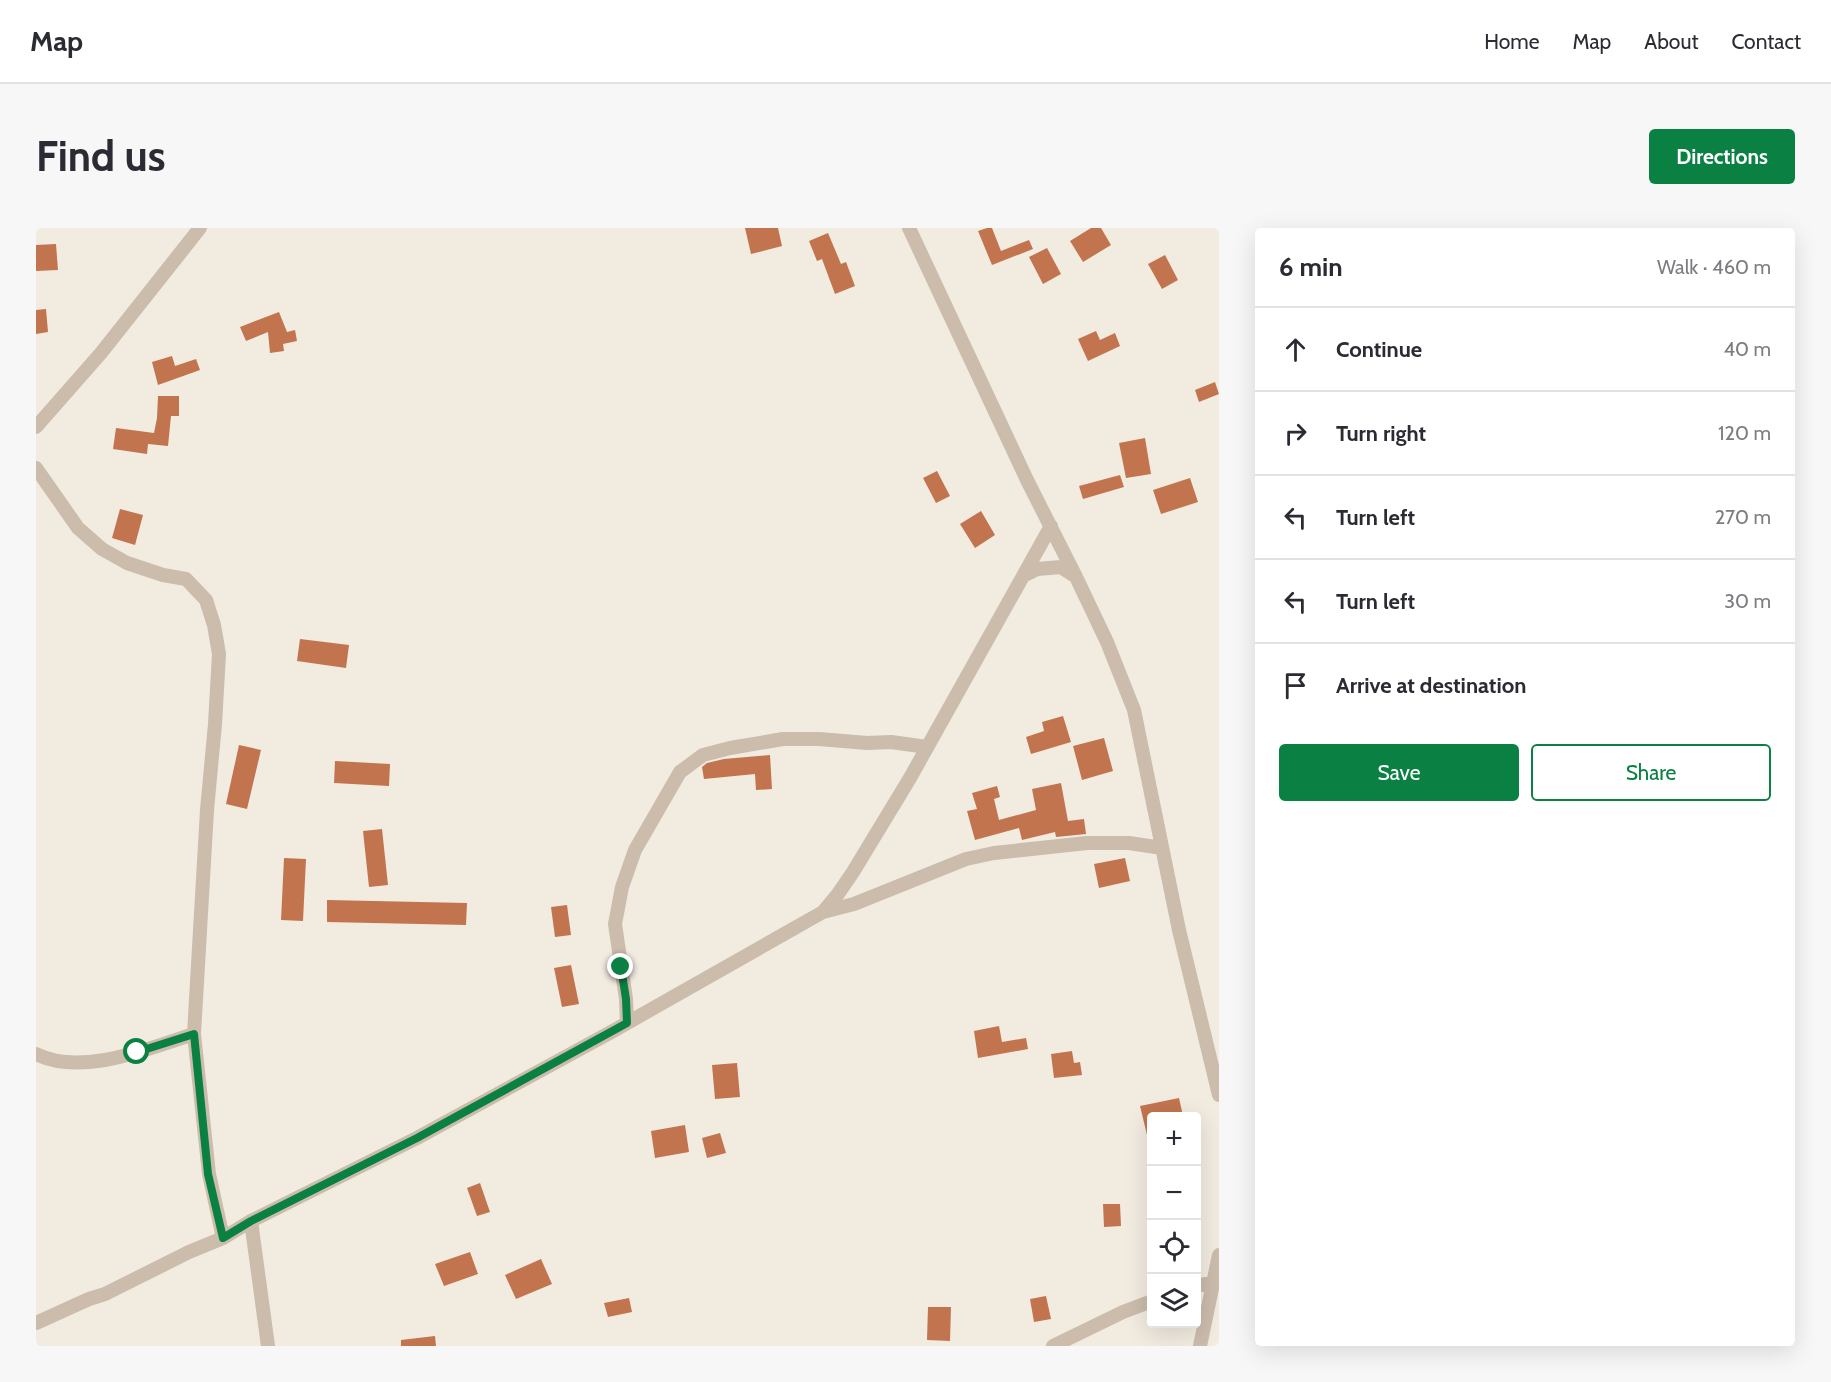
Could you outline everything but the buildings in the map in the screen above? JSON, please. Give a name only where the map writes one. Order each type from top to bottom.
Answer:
[{"type":"street","points":[[36,427],[100,353],[200,228]]},
{"type":"street","points":[[909,228],[1027,480],[1077,577],[1107,642],[1134,710],[1179,930],[1219,1095]]},
{"type":"street","points":[[36,468],[78,528],[102,549],[127,563],[186,579],[206,600],[214,625],[219,654],[194,1034],[208,1174],[223,1238]]},
{"type":"street","points":[[823,912],[853,872],[927,747],[1051,526]]},
{"type":"street","points":[[1023,576],[1037,569],[1061,567],[1077,577]]},
{"type":"street","points":[[627,1023],[626,999],[615,924],[622,887],[635,850],[680,772],[703,755],[783,739],[891,742],[927,747]]},
{"type":"street","points":[[36,1323],[105,1294],[189,1252],[223,1238],[251,1221],[417,1138],[823,912],[854,904],[966,859],[994,853],[1098,843],[1129,843],[1162,848]]},
{"type":"street","points":[[36,1054],[44,1058],[78,1064],[137,1052],[194,1034]]},
{"type":"street","points":[[251,1221],[268,1346]]},
{"type":"street","points":[[1200,1346],[1219,1255]]},
{"type":"street","points":[[1201,1286],[1214,1282]]},
{"type":"street","points":[[1053,1346],[1122,1312],[1147,1303]]},
{"type":"route","points":[[137,1052],[194,1034],[208,1174],[223,1238],[251,1221],[417,1138],[627,1023],[621,967]]}]
